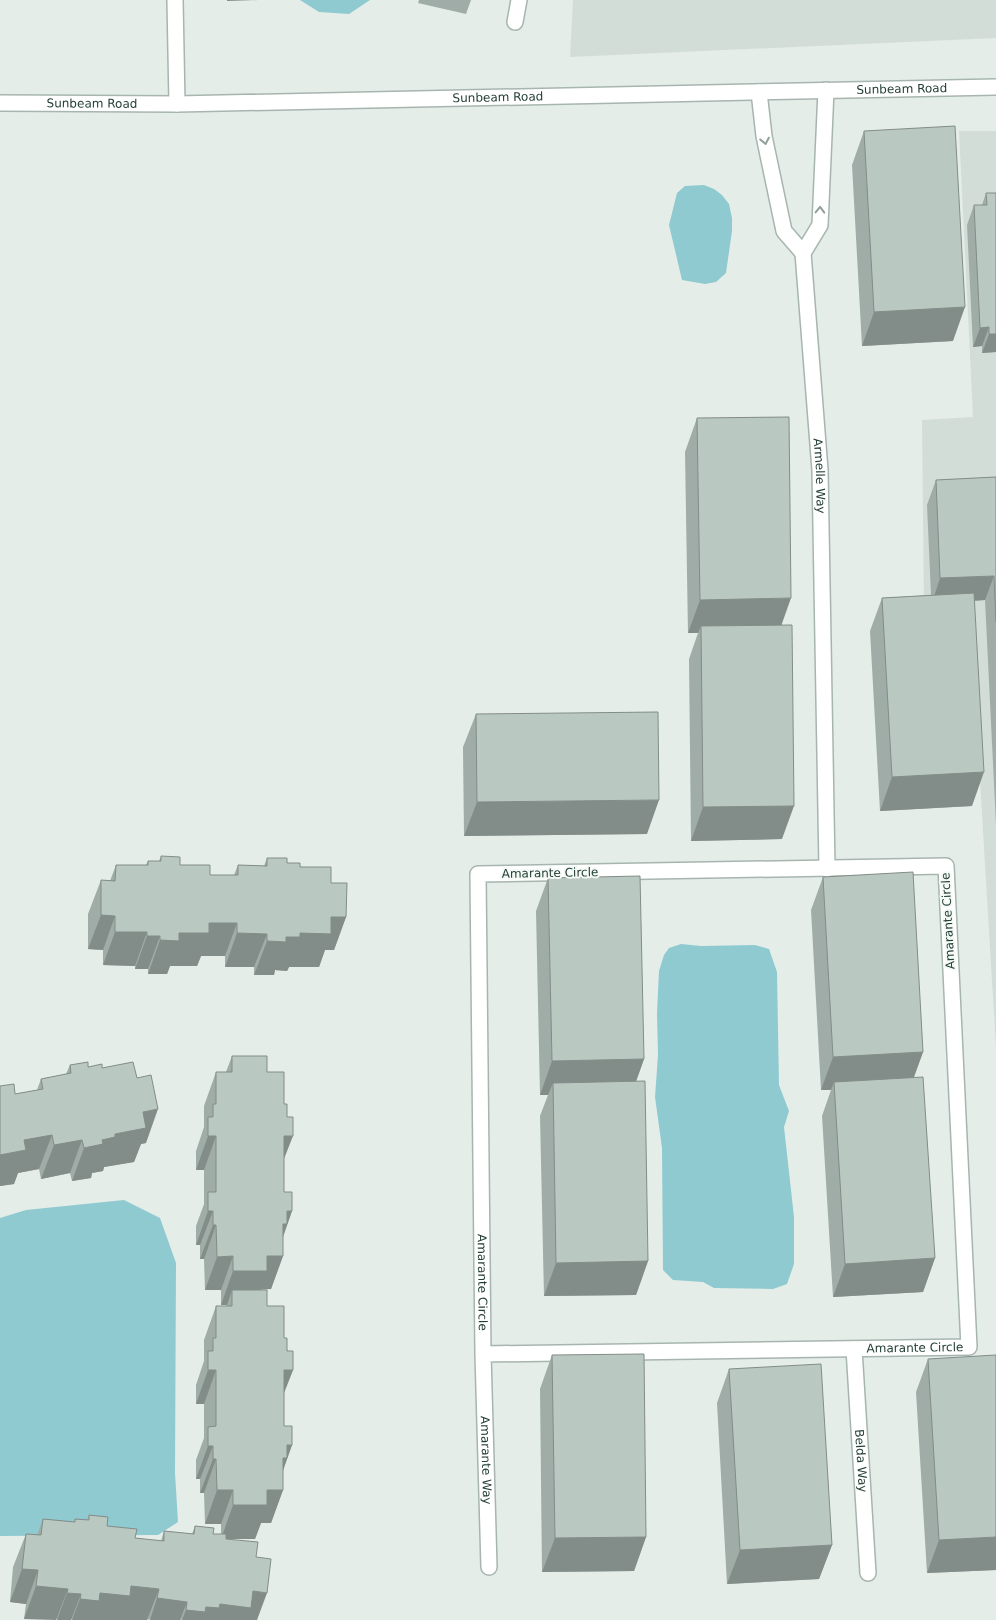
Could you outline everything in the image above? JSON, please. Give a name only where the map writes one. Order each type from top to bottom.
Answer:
[{"type":"street","points":[[175,0],[177,104]]},
{"type":"street","points":[[515,22],[519,0]]},
{"type":"street","name":"Sunbeam Road","points":[[0,103],[177,104],[996,87]]},
{"type":"street","points":[[759,92],[764,136],[784,231],[803,253],[820,226],[826,90]]},
{"type":"street","name":"Armelle Way","points":[[803,253],[820,470],[826,869]]},
{"type":"street","name":"Amarante Circle","points":[[946,866],[969,1347],[854,1349],[483,1354],[478,874],[946,866]]},
{"type":"street","name":"Belda Way","points":[[854,1349],[868,1573]]},
{"type":"street","name":"Amarante Way","points":[[483,1354],[489,1567]]},
{"type":"shaded area","points":[[573,0],[996,0],[996,38],[570,57]]},
{"type":"shaded area","points":[[959,131],[996,131],[996,1048],[970,614],[924,612],[922,420],[973,417]]},
{"type":"water","points":[[300,0],[370,0],[349,14],[319,12]]},
{"type":"water","points":[[704,185],[722,195],[729,204],[732,218],[726,273],[716,282],[705,284],[682,280],[669,225],[677,193],[685,186]]},
{"type":"water","points":[[681,944],[701,946],[755,945],[769,949],[777,972],[779,1085],[789,1111],[784,1127],[794,1217],[794,1264],[787,1284],[773,1289],[714,1288],[703,1282],[673,1280],[663,1270],[662,1148],[655,1097],[658,1055],[659,971],[664,955],[669,948]]},
{"type":"water","points":[[124,1200],[160,1218],[176,1263],[175,1473],[178,1522],[158,1535],[0,1536],[0,1218],[26,1210]]},
{"type":"building","points":[[955,126],[965,307],[874,312],[864,131]]},
{"type":"building","points":[[986,193],[996,193],[996,334],[989,334],[989,327],[980,328],[974,205],[987,205]]},
{"type":"building","points":[[789,417],[791,598],[700,600],[697,418]]},
{"type":"building","points":[[996,477],[996,622],[994,576],[940,578],[936,480]]},
{"type":"building","points":[[974,593],[984,772],[892,777],[882,598]]},
{"type":"building","points":[[792,625],[794,806],[703,807],[701,626]]},
{"type":"building","points":[[658,712],[659,800],[477,802],[476,714]]},
{"type":"building","points":[[161,856],[180,857],[180,865],[210,865],[210,875],[238,875],[238,865],[267,866],[267,858],[287,858],[287,863],[300,863],[300,867],[331,867],[331,883],[347,883],[346,917],[331,917],[331,934],[300,933],[300,937],[286,937],[286,942],[267,941],[267,934],[237,933],[237,923],[209,923],[209,933],[179,933],[179,941],[160,940],[160,936],[147,936],[147,932],[115,932],[115,916],[101,915],[101,880],[115,881],[116,865],[148,865],[148,861],[161,861]]},
{"type":"building","points":[[913,872],[923,1052],[833,1057],[823,877]]},
{"type":"building","points":[[640,876],[644,1059],[552,1061],[548,878]]},
{"type":"building","points":[[232,1056],[267,1056],[267,1072],[284,1072],[284,1104],[287,1104],[287,1117],[293,1117],[293,1136],[284,1136],[284,1192],[292,1192],[292,1211],[287,1211],[287,1224],[283,1224],[283,1256],[267,1256],[267,1271],[233,1271],[233,1256],[217,1257],[216,1225],[213,1225],[213,1211],[208,1211],[208,1192],[216,1192],[216,1136],[208,1136],[208,1117],[213,1117],[213,1104],[216,1104],[216,1072],[232,1072]]},
{"type":"building","points":[[88,1062],[88,1067],[102,1064],[102,1068],[133,1062],[137,1078],[151,1075],[158,1109],[143,1112],[146,1128],[115,1134],[115,1137],[102,1140],[103,1144],[84,1148],[82,1140],[54,1145],[52,1135],[24,1140],[26,1150],[0,1155],[0,1086],[14,1084],[15,1094],[43,1089],[41,1079],[71,1073],[70,1065]]},
{"type":"building","points":[[923,1077],[935,1258],[845,1264],[834,1082]]},
{"type":"building","points":[[645,1081],[648,1261],[556,1263],[553,1083]]},
{"type":"building","points":[[232,1290],[267,1290],[267,1306],[284,1306],[284,1338],[287,1338],[287,1351],[293,1351],[293,1370],[284,1370],[284,1426],[292,1426],[292,1445],[287,1445],[287,1458],[283,1458],[283,1490],[267,1490],[267,1505],[233,1505],[233,1490],[217,1490],[216,1459],[213,1459],[213,1446],[208,1446],[208,1427],[216,1426],[216,1370],[208,1370],[208,1351],[213,1351],[213,1338],[216,1338],[216,1306],[232,1306]]},
{"type":"building","points":[[644,1354],[646,1537],[555,1538],[552,1355]]},
{"type":"building","points":[[996,1355],[996,1537],[939,1540],[928,1359]]},
{"type":"building","points":[[821,1364],[832,1545],[740,1550],[729,1369]]},
{"type":"building","points":[[89,1515],[108,1517],[107,1526],[137,1529],[135,1538],[164,1541],[164,1531],[194,1534],[195,1526],[214,1528],[213,1534],[226,1534],[226,1539],[258,1542],[256,1557],[271,1559],[267,1593],[253,1591],[251,1608],[220,1604],[219,1608],[206,1607],[205,1612],[186,1610],[187,1602],[157,1598],[159,1589],[131,1586],[130,1596],[100,1593],[99,1601],[80,1599],[81,1594],[67,1593],[68,1589],[36,1586],[38,1570],[22,1569],[26,1534],[41,1535],[43,1519],[75,1522],[75,1519],[89,1520]]}]
